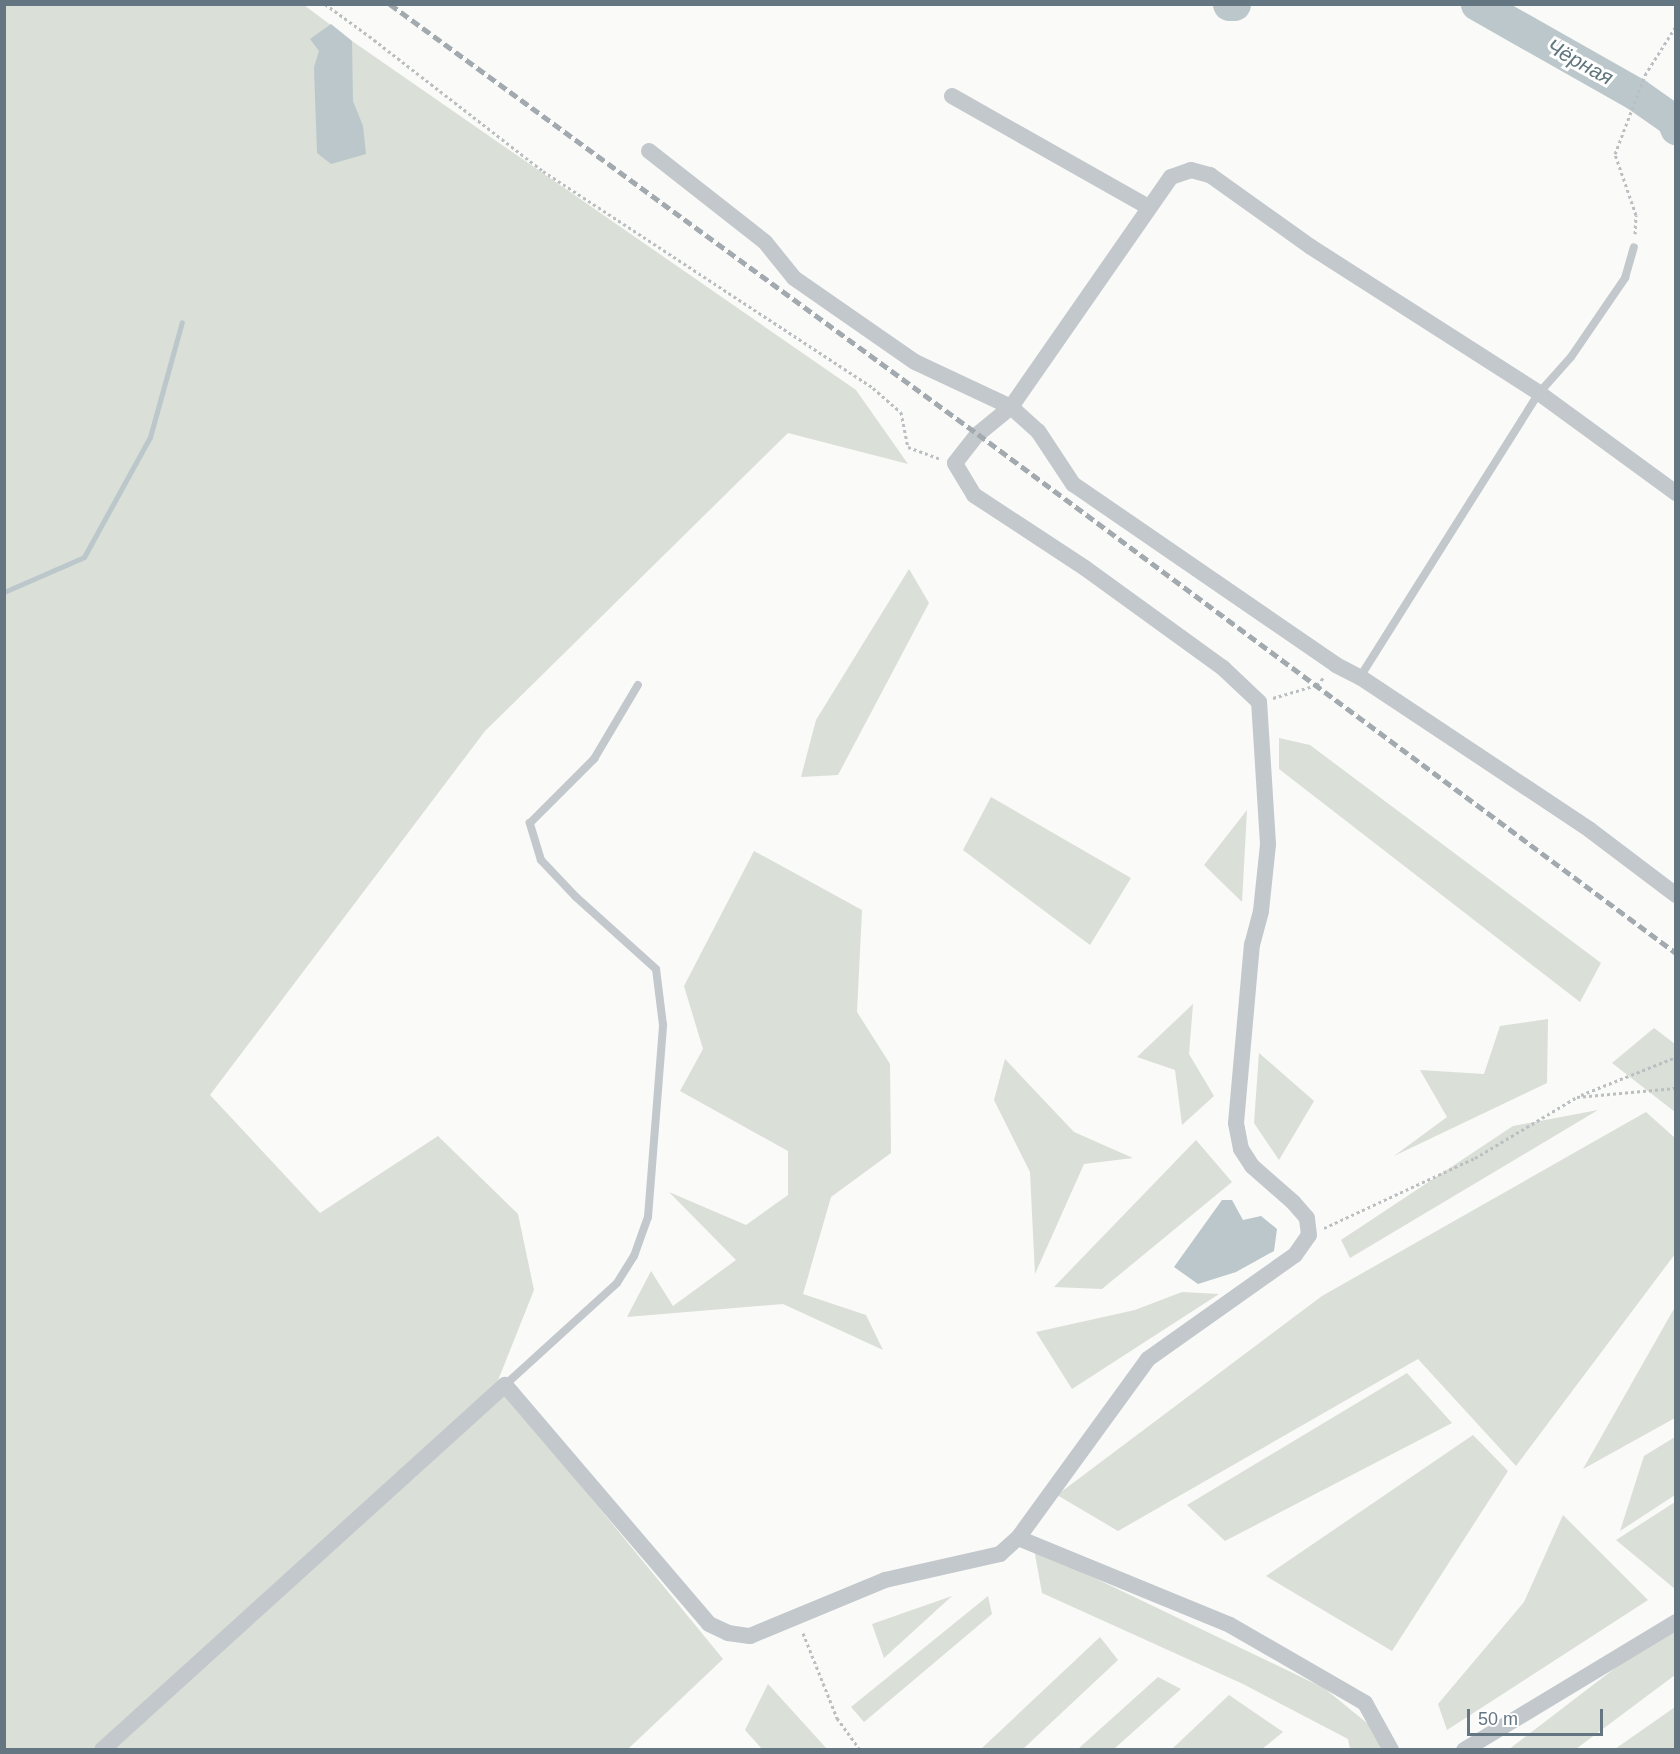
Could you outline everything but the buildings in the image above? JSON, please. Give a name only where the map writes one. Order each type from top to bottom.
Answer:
[{"type":"street","points":[[952,96],[1148,207]]},
{"type":"street","points":[[649,151],[765,242],[794,278],[915,362],[1011,407],[1038,431],[1073,484],[1336,665],[1360,677],[1590,830],[1676,895]]},
{"type":"street","points":[[102,1749],[505,1385],[710,1624],[728,1634],[750,1636],[885,1580],[1000,1554],[1018,1538],[1148,1359],[1295,1255],[1308,1235],[1307,1218],[1293,1202],[1252,1167],[1241,1149],[1236,1123],[1252,945],[1261,911],[1268,844],[1259,702],[1223,668],[1141,608],[974,495],[955,463],[978,434],[1011,407],[1171,177],[1191,170],[1210,176],[1311,247],[1539,393],[1676,493]]},
{"type":"street","points":[[1018,1538],[1230,1625],[1365,1703],[1391,1749]]},
{"type":"street","points":[[1464,1749],[1676,1622]]},
{"type":"lane","points":[[1360,677],[1539,393],[1571,357],[1625,278],[1634,247]]},
{"type":"lane","points":[[505,1385],[617,1283],[634,1256],[648,1217],[663,1025],[656,969],[576,897],[541,860],[530,823],[594,759],[638,685]]},
{"type":"path","points":[[325,4],[543,171],[873,388],[901,412],[908,447],[955,463]]},
{"type":"path","points":[[1634,247],[1636,215],[1616,154],[1645,75],[1676,26]]},
{"type":"path","points":[[1259,702],[1317,686],[1336,665]]},
{"type":"path","points":[[1308,1235],[1475,1158],[1577,1097],[1676,1057]]},
{"type":"path","points":[[1577,1097],[1676,1088]]},
{"type":"path","points":[[797,1616],[837,1719],[860,1749]]},
{"type":"shaded area","points":[[5,5],[304,5],[352,41],[856,390],[908,464],[788,433],[485,731],[210,1095],[320,1213],[438,1136],[518,1214],[534,1290],[497,1383],[723,1659],[628,1749],[5,1750]]},
{"type":"shaded area","points":[[331,24],[352,41],[353,101],[363,126],[366,154],[331,164],[317,153],[314,67],[319,51],[310,39]]},
{"type":"shaded area","points":[[909,569],[929,603],[838,775],[801,777],[816,720]]},
{"type":"shaded area","points":[[1279,738],[1310,745],[1601,963],[1580,1002],[1279,769]]},
{"type":"shaded area","points":[[991,797],[1131,878],[1090,945],[963,850]]},
{"type":"shaded area","points":[[1247,810],[1242,902],[1204,865]]},
{"type":"shaded area","points":[[754,851],[862,910],[857,1012],[890,1064],[891,1153],[831,1197],[803,1294],[866,1315],[883,1350],[783,1304],[627,1317],[651,1271],[673,1306],[736,1260],[669,1192],[746,1225],[788,1195],[788,1151],[680,1091],[703,1049],[684,986]]},
{"type":"shaded area","points":[[1193,1004],[1189,1054],[1214,1096],[1182,1125],[1175,1070],[1137,1057]]},
{"type":"shaded area","points":[[1548,1019],[1547,1083],[1394,1156],[1447,1117],[1420,1070],[1484,1074],[1500,1026]]},
{"type":"shaded area","points":[[1654,1028],[1675,1044],[1675,1112],[1612,1063]]},
{"type":"shaded area","points":[[1259,1053],[1314,1101],[1279,1160],[1254,1123]]},
{"type":"shaded area","points":[[1005,1059],[1074,1132],[1133,1158],[1084,1164],[1035,1274],[1030,1172],[994,1100]]},
{"type":"shaded area","points":[[1598,1110],[1350,1258],[1341,1240],[1513,1126]]},
{"type":"shaded area","points":[[1646,1112],[1675,1138],[1675,1254],[1516,1466],[1418,1359],[1118,1531],[1057,1495],[1322,1296]]},
{"type":"shaded area","points":[[1196,1140],[1232,1182],[1102,1289],[1054,1287]]},
{"type":"shaded area","points":[[1222,1200],[1232,1200],[1243,1220],[1261,1216],[1277,1229],[1274,1251],[1236,1272],[1198,1284],[1174,1267]]},
{"type":"shaded area","points":[[1182,1292],[1219,1294],[1072,1389],[1036,1332],[1135,1310]]},
{"type":"shaded area","points":[[1675,1307],[1675,1418],[1583,1469]]},
{"type":"shaded area","points":[[1407,1373],[1452,1423],[1225,1541],[1187,1505]]},
{"type":"shaded area","points":[[1473,1435],[1508,1471],[1392,1651],[1266,1576]]},
{"type":"shaded area","points":[[1675,1437],[1675,1495],[1620,1531],[1644,1456]]},
{"type":"shaded area","points":[[1675,1502],[1675,1589],[1616,1540]]},
{"type":"shaded area","points":[[1563,1515],[1648,1600],[1447,1730],[1438,1704],[1524,1602]]},
{"type":"shaded area","points":[[1034,1549],[1324,1688],[1389,1741],[1392,1749],[1350,1749],[1348,1739],[1243,1684],[1042,1593]]},
{"type":"shaded area","points":[[952,1596],[884,1658],[872,1624]]},
{"type":"shaded area","points":[[988,1596],[992,1614],[864,1722],[851,1707]]},
{"type":"shaded area","points":[[1674,1623],[1675,1675],[1576,1749],[1508,1750]]},
{"type":"shaded area","points":[[1100,1637],[1118,1660],[1023,1749],[981,1749]]},
{"type":"shaded area","points":[[1158,1677],[1181,1689],[1114,1749],[1078,1749]]},
{"type":"shaded area","points":[[768,1684],[827,1749],[762,1749],[745,1730]]},
{"type":"shaded area","points":[[1229,1695],[1283,1732],[1262,1749],[1172,1749]]},
{"type":"shaded area","points":[[1675,1707],[1675,1749],[1615,1749]]},
{"type":"waterway","name":"Чёрная","points":[[1229,4],[1234,4]]},
{"type":"waterway","name":"Чёрная","points":[[1477,4],[1636,94],[1673,120],[1676,128]]},
{"type":"waterway","points":[[4,592],[84,557],[150,437],[182,322]]},
{"type":"railway","points":[[390,4],[978,434],[1676,953]]}]
